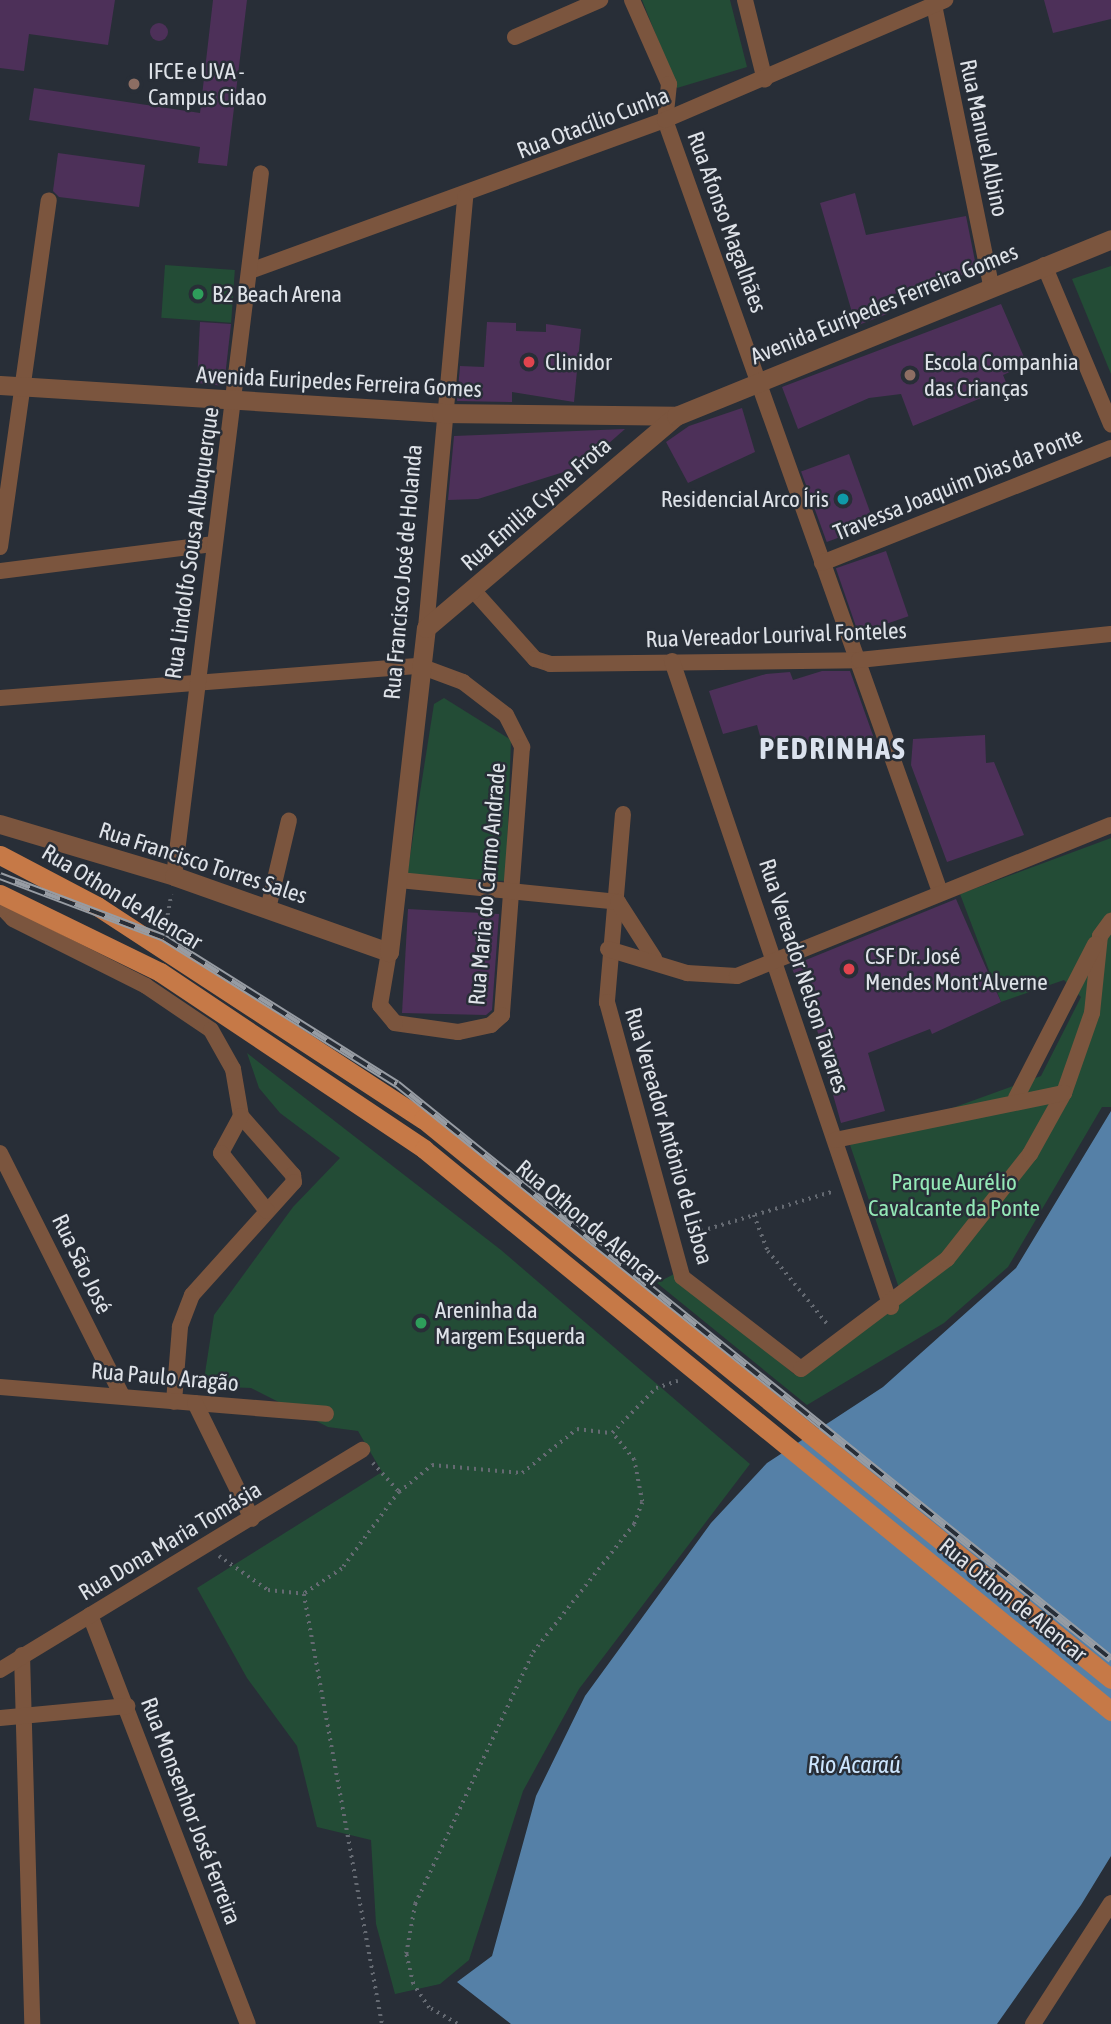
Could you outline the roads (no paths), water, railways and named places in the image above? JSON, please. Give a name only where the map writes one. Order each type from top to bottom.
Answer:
[{"type":"main road","name":"Rua Othon de Alencar","points":[[0,855],[162,949],[423,1119],[1111,1679]]},
{"type":"main road","name":"Rua Othon de Alencar","points":[[0,894],[160,972],[341,1088],[462,1179],[732,1405],[1111,1712]]},
{"type":"street","points":[[515,37],[600,0]]},
{"type":"street","name":"Rua Afonso Magalhães","points":[[632,0],[669,84],[665,120],[761,380],[822,563],[940,892]]},
{"type":"street","points":[[745,0],[765,80]]},
{"type":"street","name":"Rua Otacílio Cunha","points":[[250,271],[465,197],[665,120],[765,80],[937,1]]},
{"type":"street","name":"Rua Manuel Albino","points":[[937,1],[991,285]]},
{"type":"street","name":"Rua Lindolfo Sousa Albuquerque","points":[[174,876],[261,173]]},
{"type":"street","name":"Rua Francisco José de Holanda","points":[[389,952],[426,628],[441,413],[465,197]]},
{"type":"street","points":[[0,547],[48,200]]},
{"type":"street","name":"Avenida Eurípedes Ferreira Gomes","points":[[676,416],[991,285],[1111,239]]},
{"type":"street","points":[[1044,265],[1111,424]]},
{"type":"street","name":"Avenida Euripedes Ferreira Gomes","points":[[0,385],[234,402],[441,413],[676,416]]},
{"type":"street","name":"Rua Emilia Cysne Frota","points":[[426,628],[676,416]]},
{"type":"street","name":"Travessa Joaquim Dias da Ponte","points":[[822,563],[1111,448]]},
{"type":"street","points":[[0,571],[214,544]]},
{"type":"street","name":"Rua Vereador Lourival Fonteles","points":[[473,590],[535,659],[859,660],[1111,634]]},
{"type":"street","name":"Rua Vereador Nelson Tavares","points":[[672,661],[776,960],[891,1307]]},
{"type":"street","points":[[0,698],[420,666]]},
{"type":"street","name":"Rua Maria do Carmo Andrade","points":[[389,952],[380,1005],[395,1023],[430,1033],[491,1025],[502,1015],[522,747],[516,730],[463,682],[420,666]]},
{"type":"street","name":"Rua Vereador Antônio de Lisboa","points":[[623,814],[618,902],[608,949],[611,1027],[682,1277],[801,1369],[891,1307]]},
{"type":"street","points":[[268,909],[289,820]]},
{"type":"street","name":"Rua Francisco Torres Sales","points":[[0,824],[174,876],[389,952]]},
{"type":"street","points":[[608,949],[654,958],[712,978],[737,976],[1111,825]]},
{"type":"street","points":[[399,880],[618,902],[654,958]]},
{"type":"street","points":[[0,905],[13,919],[146,986],[211,1030],[233,1069],[241,1116],[289,1167],[294,1182],[192,1295],[180,1327],[173,1402]]},
{"type":"street","points":[[1016,1098],[1100,936],[1111,921]]},
{"type":"street","points":[[891,1307],[947,1259],[1030,1154],[1064,1093],[1092,1013],[1100,936]]},
{"type":"street","points":[[835,1140],[1016,1098],[1064,1093]]},
{"type":"street","points":[[241,1116],[221,1153],[267,1211]]},
{"type":"street","name":"Rua São José","points":[[0,1153],[122,1396]]},
{"type":"street","name":"Rua Paulo Aragão","points":[[0,1386],[326,1414]]},
{"type":"street","points":[[195,1403],[252,1519]]},
{"type":"street","name":"Rua Dona Maria Tomásia","points":[[0,1670],[362,1450]]},
{"type":"street","name":"Rua Monsenhor José Ferreira","points":[[90,1615],[248,2024]]},
{"type":"street","points":[[22,1655],[32,2024]]},
{"type":"street","points":[[0,1718],[127,1706]]},
{"type":"street","points":[[1033,2024],[1111,1903]]},
{"type":"water","name":"Rio Acaraú","points":[[1111,1111],[1111,1856],[1081,1905],[997,2024],[511,2024],[457,1982],[492,1956],[536,1796],[585,1696],[711,1523],[767,1463],[883,1387],[1016,1268]]},
{"type":"railway","points":[[0,876],[164,938],[397,1084],[1111,1659]]},
{"type":"place","name":"IFCE e UVA - Campus Cidao","points":[[134,84]]},
{"type":"place","name":"B2 Beach Arena","points":[[198,294]]},
{"type":"place","name":"Clinidor","points":[[529,362]]},
{"type":"place","name":"Escola Companhia das Crianças","points":[[910,375]]},
{"type":"place","name":"Residencial Arco Íris","points":[[843,499]]},
{"type":"place","name":"CSF Dr. José Mendes Mont'Alverne","points":[[849,969]]},
{"type":"place","name":"Areninha da Margem Esquerda","points":[[421,1323]]},
{"type":"district","name":"PEDRINHAS","points":[[833,748]]},
{"type":"park label","name":"Parque Aurélio Cavalcante da Ponte","points":[[954,1195]]}]
